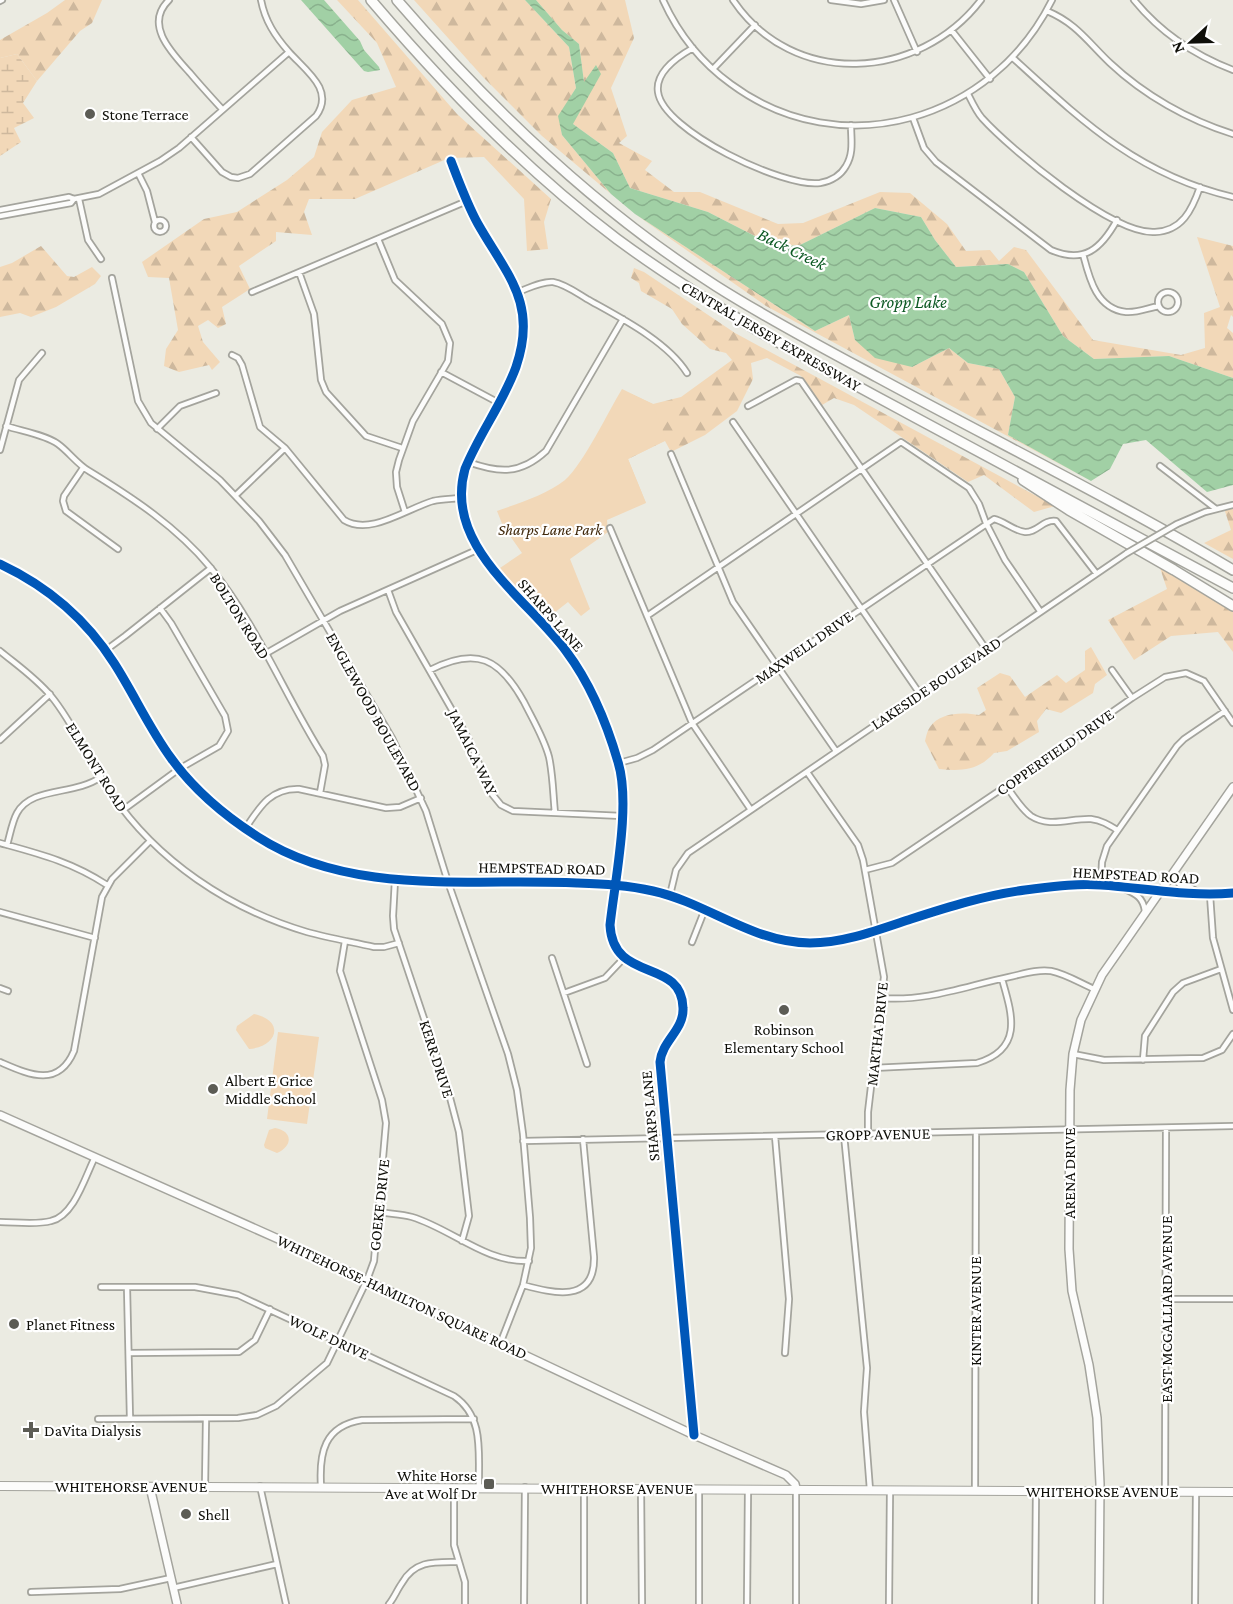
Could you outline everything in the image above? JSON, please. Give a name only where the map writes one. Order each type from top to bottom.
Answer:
[{"type":"highway","name":"CENTRAL JERSEY EXPRESSWAY","points":[[371,0],[438,77],[489,129],[567,199],[616,238],[688,288],[760,333],[1233,588]]},
{"type":"highway","name":"CENTRAL JERSEY EXPRESSWAY","points":[[397,0],[484,96],[542,151],[612,211],[680,262],[787,328],[1233,570]]},
{"type":"highway","points":[[1000,463],[1069,510],[1233,600]]},
{"type":"highway","points":[[1184,575],[1233,606]]},
{"type":"main road","name":"WHITEHORSE AVENUE","points":[[0,1486],[796,1488],[890,1491],[1233,1492]]},
{"type":"street","points":[[169,0],[160,16],[160,32],[166,46],[222,109]]},
{"type":"street","points":[[191,137],[222,172],[231,177],[250,174],[321,109],[323,101],[321,89],[269,26],[261,0]]},
{"type":"street","points":[[663,0],[693,48],[713,69],[738,89],[777,110],[806,119],[851,125],[888,123],[914,118],[968,94],[990,79],[1013,58],[1036,29],[1052,0]]},
{"type":"street","points":[[734,0],[755,25],[789,48],[827,61],[843,63],[873,63],[917,52],[952,31],[981,0]]},
{"type":"street","points":[[831,0],[861,4],[884,0]]},
{"type":"street","points":[[894,0],[917,52]]},
{"type":"street","points":[[1134,0],[1154,22],[1175,39],[1233,70]]},
{"type":"street","points":[[1047,11],[1070,23],[1110,63],[1156,98],[1193,119],[1233,134]]},
{"type":"street","points":[[713,69],[755,25]]},
{"type":"street","points":[[952,31],[990,79]]},
{"type":"street","points":[[693,48],[678,57],[661,75],[657,90],[660,100],[696,135],[740,161],[791,179],[814,183],[828,181],[848,164],[852,150],[851,125]]},
{"type":"street","points":[[0,210],[69,197],[76,199],[99,195],[179,148],[289,52]]},
{"type":"street","points":[[1013,58],[1102,137],[1137,159],[1200,188],[1233,197]]},
{"type":"street","points":[[968,94],[983,118],[1034,166],[1078,198],[1117,220],[1148,232],[1170,229],[1189,214],[1200,188]]},
{"type":"street","points":[[914,118],[924,148],[936,162],[1042,245],[1068,255],[1083,254],[1102,244],[1117,220]]},
{"type":"street","name":"SHARPS LANE","points":[[451,161],[479,226],[509,273],[518,292],[523,319],[522,343],[516,367],[468,462],[463,477],[461,498],[465,517],[479,549],[506,586],[556,638],[576,666],[592,697],[619,763],[623,784],[610,933],[615,947],[624,958],[633,964],[667,977],[677,987],[682,999],[682,1019],[675,1033],[666,1043],[661,1056],[694,1435]]},
{"type":"street","points":[[138,173],[147,191],[155,222]]},
{"type":"street","points":[[0,216],[71,203],[76,199]]},
{"type":"street","points":[[76,199],[88,240],[101,259]]},
{"type":"street","points":[[252,292],[467,201]]},
{"type":"street","points":[[17,206],[18,213]]},
{"type":"street","points":[[378,238],[395,279],[446,329],[450,349],[447,361],[413,421],[402,448],[396,480],[398,494],[405,512]]},
{"type":"street","points":[[1083,254],[1092,285],[1107,304],[1125,312],[1159,306]]},
{"type":"street","points":[[299,272],[314,314],[321,380],[326,393],[366,436],[402,448]]},
{"type":"street","name":"ENGLEWOOD BOULEVARD","points":[[112,278],[138,400],[145,416],[157,429],[199,461],[236,495],[285,555],[403,759],[436,837],[448,882],[508,1054],[517,1090],[531,1234],[529,1261],[523,1285],[500,1344]]},
{"type":"street","points":[[518,292],[555,282],[623,320],[660,346],[678,361],[687,373]]},
{"type":"street","points":[[1165,293],[1174,294],[1178,300],[1173,311],[1163,311],[1159,306],[1159,300],[1165,293]]},
{"type":"street","points":[[468,462],[487,469],[506,471],[531,463],[546,451],[623,320]]},
{"type":"street","points":[[0,450],[19,380],[42,353]]},
{"type":"street","points":[[232,355],[238,358],[242,365],[260,427],[285,448],[339,516],[350,524],[368,526],[431,502],[461,498]]},
{"type":"street","points":[[441,372],[499,403]]},
{"type":"street","points":[[748,406],[799,380],[986,649]]},
{"type":"street","points":[[157,429],[180,406],[216,393]]},
{"type":"street","points":[[733,422],[920,694]]},
{"type":"street","name":"BOLTON ROAD","points":[[6,426],[55,442],[83,468],[123,492],[168,526],[210,568],[236,603],[323,756],[325,765],[320,794]]},
{"type":"street","points":[[647,616],[898,442],[905,443],[969,488],[1005,560],[1040,611]]},
{"type":"street","points":[[236,495],[285,448]]},
{"type":"street","points":[[671,454],[740,613],[836,751]]},
{"type":"street","points":[[1160,466],[1216,509]]},
{"type":"street","points":[[83,468],[64,496],[66,511],[118,549]]},
{"type":"street","name":"LAKESIDE BOULEVARD","points":[[670,895],[676,870],[684,857],[836,751],[1127,553],[1177,524],[1233,505]]},
{"type":"street","points":[[986,523],[998,519],[1029,532],[1048,520],[1056,521],[1096,573]]},
{"type":"street","name":"MAXWELL DRIVE","points":[[619,763],[646,754],[986,523]]},
{"type":"street","points":[[610,528],[692,723],[751,810]]},
{"type":"street","points":[[265,654],[324,620],[479,549]]},
{"type":"street","name":"HEMPSTEAD ROAD","points":[[0,564],[30,580],[59,600],[85,624],[106,650],[159,741],[179,769],[211,802],[246,829],[282,851],[302,860],[352,873],[395,880],[448,882],[528,880],[615,884],[670,895],[755,933],[795,943],[835,941],[996,895],[1049,887],[1101,885],[1210,895],[1233,893]]},
{"type":"street","points":[[106,650],[210,568]]},
{"type":"street","name":"JAMAICA WAY","points":[[388,590],[396,612],[468,738],[496,800],[513,811],[622,816]]},
{"type":"street","points":[[123,810],[179,769],[219,746],[226,736],[228,724],[225,716],[160,608]]},
{"type":"street","name":"ELMONT ROAD","points":[[0,651],[50,694],[123,810],[150,841],[191,876],[225,897],[289,926],[378,948],[399,943]]},
{"type":"street","points":[[430,670],[453,660],[470,658],[494,665],[507,675],[545,746],[552,771],[555,813]]},
{"type":"street","points":[[1112,670],[1132,698]]},
{"type":"street","name":"COPPERFIELD DRIVE","points":[[865,870],[892,863],[1165,677],[1186,673],[1204,681],[1233,723]]},
{"type":"street","points":[[0,740],[50,694]]},
{"type":"street","points":[[1101,885],[1104,855],[1118,830],[1177,746],[1184,738],[1225,711]]},
{"type":"street","name":"MARTHA DRIVE","points":[[807,772],[858,845],[865,870],[884,977],[868,1112],[868,1134]]},
{"type":"street","points":[[8,845],[15,818],[26,802],[39,795],[86,786],[101,777]]},
{"type":"street","points":[[1006,786],[1025,810],[1036,819],[1050,822],[1090,819],[1118,830]]},
{"type":"street","points":[[246,829],[261,805],[278,792],[293,789],[386,808],[400,807],[421,798]]},
{"type":"street","name":"ARENA DRIVE","points":[[1099,1604],[1099,1443],[1094,1392],[1075,1306],[1070,1270],[1070,1090],[1073,1054],[1081,1020],[1094,989],[1232,789]]},
{"type":"street","points":[[0,1062],[35,1076],[50,1075],[68,1063],[74,1051],[102,897],[107,885],[150,841]]},
{"type":"street","points":[[0,843],[64,861],[107,885]]},
{"type":"street","points":[[1173,873],[1180,883],[1200,894]]},
{"type":"street","name":"KERR DRIVE","points":[[395,880],[393,920],[448,1090],[459,1132],[469,1216],[462,1241]]},
{"type":"street","points":[[1119,888],[1138,895],[1144,903],[1145,912]]},
{"type":"street","points":[[1210,895],[1213,938],[1233,1010]]},
{"type":"street","points":[[692,942],[705,909]]},
{"type":"street","points":[[0,912],[95,938]]},
{"type":"street","name":"GOEKE DRIVE","points":[[98,1419],[247,1417],[276,1406],[321,1370],[332,1355],[374,1261],[386,1134],[385,1112],[340,971],[345,941]]},
{"type":"street","points":[[552,957],[587,1064]]},
{"type":"street","points":[[564,993],[605,978],[624,958]]},
{"type":"street","points":[[1143,1060],[1145,1036],[1173,992],[1184,983],[1221,969]]},
{"type":"street","points":[[881,998],[901,1000],[922,998],[1038,971],[1052,971],[1094,989]]},
{"type":"street","points":[[873,1068],[977,1063],[992,1057],[1007,1040],[1012,1024],[1012,1012],[1002,978]]},
{"type":"street","points":[[0,988],[8,991]]},
{"type":"street","points":[[1073,1054],[1104,1060],[1209,1057],[1222,1050],[1233,1034]]},
{"type":"street","name":"WHITEHORSE-HAMILTON SQUARE ROAD","points":[[0,1115],[367,1280],[694,1435],[786,1475],[796,1488]]},
{"type":"street","name":"GROPP AVENUE","points":[[523,1141],[1233,1126]]},
{"type":"street","name":"EAST MCGALLIARD AVENUE","points":[[1165,1491],[1167,1128]]},
{"type":"street","name":"KINTER AVENUE","points":[[975,1491],[976,1132]]},
{"type":"street","points":[[844,1135],[867,1368],[864,1412],[870,1490]]},
{"type":"street","points":[[775,1136],[789,1299],[785,1353]]},
{"type":"street","points":[[523,1285],[558,1294],[567,1294],[581,1288],[593,1273],[594,1257],[583,1139]]},
{"type":"street","points":[[0,1222],[48,1222],[61,1217],[72,1206],[94,1157]]},
{"type":"street","points":[[379,1212],[412,1217],[504,1259],[529,1261]]},
{"type":"street","name":"WOLF DRIVE","points":[[101,1287],[211,1288],[238,1294],[454,1396],[466,1406],[474,1419]]},
{"type":"street","points":[[127,1287],[130,1419]]},
{"type":"street","points":[[1166,1299],[1233,1299]]},
{"type":"street","points":[[129,1353],[239,1352],[255,1340],[270,1309]]},
{"type":"street","points":[[205,1486],[206,1419]]},
{"type":"street","points":[[321,1486],[320,1461],[324,1446],[334,1433],[347,1424],[362,1420],[474,1419],[478,1434],[479,1487]]},
{"type":"street","points":[[260,1486],[286,1604]]},
{"type":"street","points":[[150,1487],[177,1604]]},
{"type":"street","points":[[454,1487],[454,1545],[465,1582],[465,1604]]},
{"type":"street","points":[[524,1604],[525,1487]]},
{"type":"street","points":[[584,1487],[584,1604]]},
{"type":"street","points":[[641,1488],[642,1604]]},
{"type":"street","points":[[699,1488],[699,1604]]},
{"type":"street","points":[[747,1604],[748,1488]]},
{"type":"street","points":[[796,1488],[796,1604]]},
{"type":"street","points":[[1035,1604],[1036,1490]]},
{"type":"street","points":[[890,1491],[890,1604]]},
{"type":"street","points":[[1195,1604],[1196,1492]]},
{"type":"street","points":[[388,1604],[407,1575],[419,1566],[435,1562],[458,1562]]},
{"type":"street","points":[[173,1588],[277,1564]]},
{"type":"street","points":[[32,1592],[120,1589],[171,1578]]},
{"type":"green space","points":[[65,0],[102,0],[92,23],[80,31],[37,81],[17,54],[0,58],[0,40]]},
{"type":"green space","points":[[337,0],[358,0],[457,114],[551,199],[544,222],[548,249],[527,251],[524,199],[484,157],[449,158],[355,199],[309,199],[304,212],[312,235],[276,232],[276,241],[239,266],[250,289],[222,307],[226,324],[218,328],[208,320],[198,326],[203,342],[220,362],[212,370],[209,365],[179,372],[164,366],[166,349],[178,330],[169,278],[148,277],[142,262],[204,219],[237,212],[287,180],[314,157],[322,132],[352,100],[396,87],[377,43]]},
{"type":"green space","points":[[414,0],[525,0],[569,47],[576,88],[559,116],[562,135],[611,194],[542,136],[483,77]]},
{"type":"green space","points":[[536,0],[625,0],[634,38],[611,88],[627,136],[619,143],[652,161],[645,170],[674,192],[700,192],[778,224],[803,223],[880,192],[910,193],[947,224],[966,251],[990,250],[999,261],[1014,247],[1026,250],[1093,340],[1181,355],[1205,348],[1204,313],[1220,307],[1197,237],[1233,246],[1233,317],[1231,315],[1227,328],[1233,333],[1233,378],[1169,356],[1094,359],[1063,336],[1024,272],[1008,264],[956,267],[921,217],[875,208],[800,245],[776,247],[708,212],[630,188],[613,153],[573,124],[584,83],[579,44],[562,30]]},
{"type":"green space","points":[[17,54],[37,81],[23,103],[34,118],[14,128],[21,142],[0,156],[0,58]]},
{"type":"green space","points":[[635,214],[815,331],[849,315],[855,340],[912,367],[949,348],[968,363],[999,369],[1015,397],[1008,435],[1091,481],[766,306]]},
{"type":"green space","points":[[41,246],[67,276],[74,277],[92,267],[101,276],[95,284],[56,307],[31,317],[20,313],[0,317],[0,267],[12,263]]},
{"type":"green space","points":[[634,268],[644,272],[735,333],[1055,506],[1034,512],[984,475],[968,482],[854,405],[834,398],[822,405],[801,376],[767,358],[751,363],[753,379],[737,411],[705,435],[671,452],[665,441],[628,459],[646,503],[600,477],[631,394],[653,404],[681,397],[732,360],[726,353],[710,349],[682,324],[672,309],[641,291],[639,283],[631,278]]},
{"type":"green space","name":"Sharps Lane Park","points":[[622,389],[653,404],[666,440],[628,459],[646,503],[607,520],[608,532],[570,559],[590,609],[581,616],[568,602],[544,621],[518,596],[497,570],[522,553],[503,526],[497,511],[541,494],[565,480],[588,450]]},
{"type":"green space","points":[[1233,504],[1233,559],[1204,543],[1231,530],[1223,505]]},
{"type":"green space","points":[[1164,566],[1233,603],[1233,652],[1218,632],[1171,636],[1134,660],[1108,620],[1167,589],[1160,568]]},
{"type":"green space","points":[[1091,647],[1107,675],[1095,684],[1093,693],[1061,713],[1046,709],[1037,721],[1039,732],[1007,751],[994,753],[982,763],[969,768],[939,769],[925,741],[928,730],[934,722],[952,714],[979,715],[986,710],[977,688],[1000,673],[1010,676],[1025,697],[1057,675],[1066,683],[1085,670],[1085,651]]},
{"type":"green space","points":[[254,1014],[271,1022],[274,1033],[266,1044],[249,1049],[236,1030],[237,1026]]},
{"type":"green space","points":[[278,1032],[319,1037],[307,1124],[267,1119]]},
{"type":"green space","points":[[275,1128],[285,1132],[289,1139],[286,1147],[277,1153],[265,1148],[264,1145],[269,1130]]},
{"type":"water","points":[[301,0],[324,0],[360,41],[364,50],[380,70],[364,71]]},
{"type":"water","name":"Gropp Lake","points":[[525,0],[536,0],[562,30],[579,44],[584,82],[596,65],[601,74],[573,124],[613,153],[630,188],[708,212],[776,247],[800,245],[875,208],[921,217],[956,267],[1008,264],[1024,272],[1063,336],[1094,359],[1169,356],[1233,378],[1233,485],[1207,492],[1146,440],[1123,444],[1110,469],[1091,481],[1008,435],[1015,397],[999,369],[968,363],[949,348],[912,367],[875,358],[855,340],[849,315],[815,331],[635,214],[611,194],[562,135],[558,116],[576,88],[569,47]]},
{"type":"cycle path","points":[[451,161],[474,216],[509,275],[521,307],[523,325],[522,345],[511,380],[465,469],[461,497],[466,522],[477,546],[493,569],[550,631],[575,663],[597,704],[614,748],[622,779],[621,842],[610,925],[614,943],[623,956],[634,964],[672,982],[680,992],[682,1016],[660,1062],[694,1435]]},
{"type":"cycle path","points":[[0,564],[49,593],[91,632],[114,663],[171,758],[211,802],[258,837],[294,856],[332,869],[372,877],[413,881],[577,883],[634,887],[692,904],[769,937],[810,943],[848,938],[967,902],[1010,892],[1092,885],[1184,893],[1233,893]]},
{"type":"place","name":"Stone Terrace","points":[[90,114]]},
{"type":"place","name":"Robinson Elementary School","points":[[784,1010]]},
{"type":"place","name":"Albert E Grice Middle School","points":[[213,1089]]},
{"type":"place","name":"Planet Fitness","points":[[14,1324]]},
{"type":"place","name":"DaVita Dialysis","points":[[31,1430]]},
{"type":"place","name":"White Horse Ave at Wolf Dr","points":[[489,1484]]},
{"type":"place","name":"Shell","points":[[186,1514]]},
{"type":"water label","name":"Back Creek","points":[[792,249]]}]
